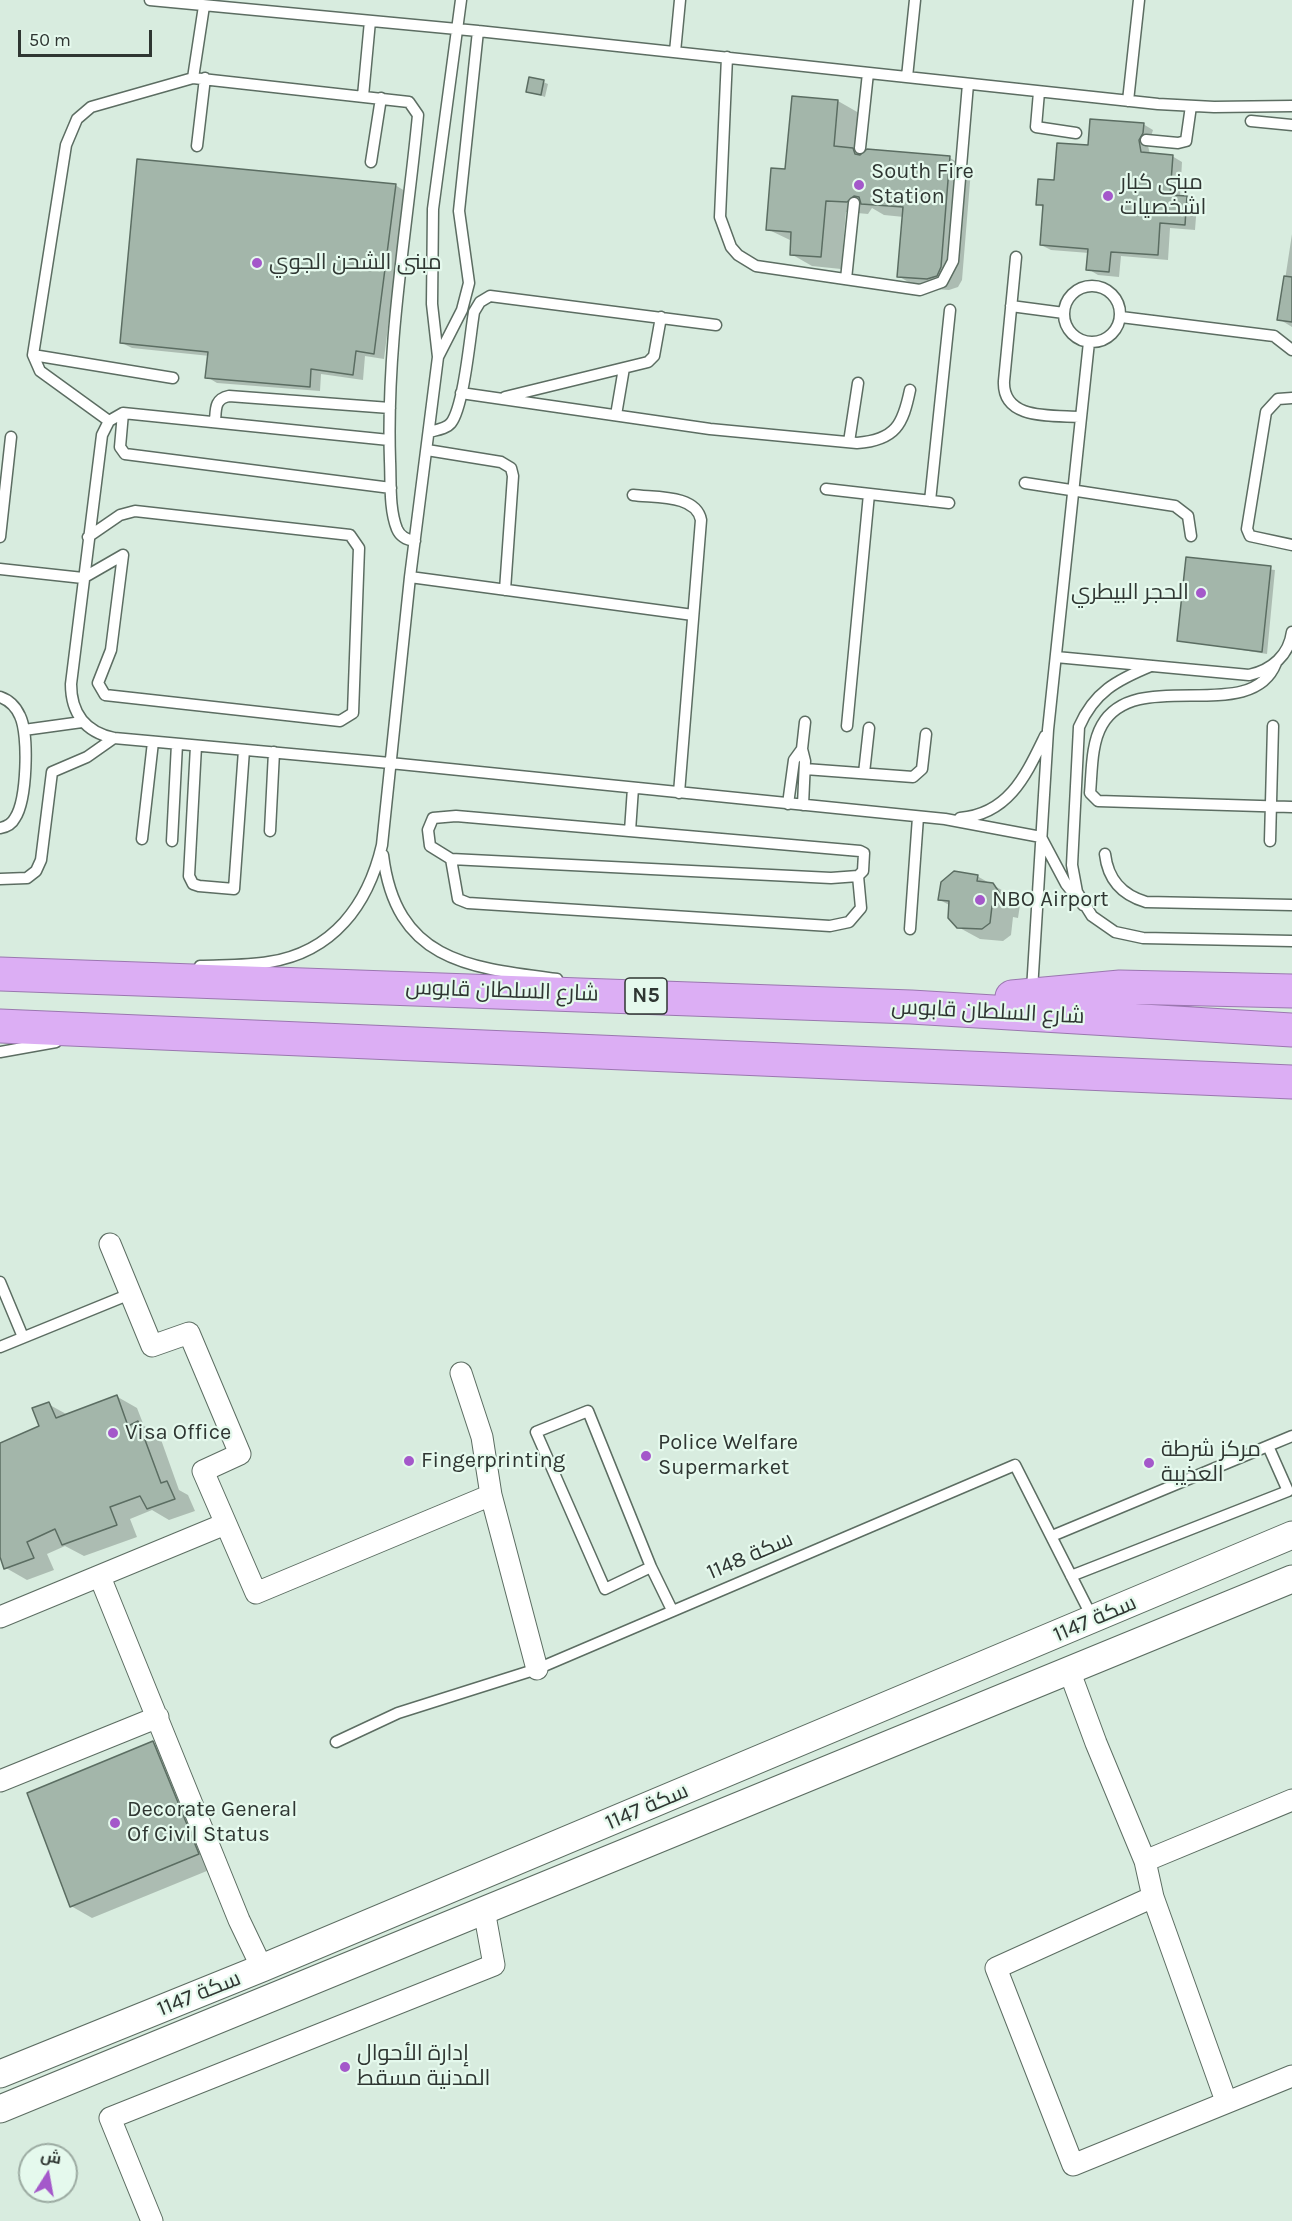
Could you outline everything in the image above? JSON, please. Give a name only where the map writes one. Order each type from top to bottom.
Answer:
[{"type":"highway","name":"شارع السلطان قابوس","points":[[0,974],[712,998],[910,1007],[1292,1030]]},
{"type":"highway","points":[[910,1007],[1120,987],[1292,991]]},
{"type":"highway","points":[[0,1026],[1292,1082]]},
{"type":"street","points":[[110,1244],[152,1346],[189,1333],[240,1454],[203,1471],[256,1593],[490,1495]]},
{"type":"street","points":[[461,1373],[482,1437],[490,1495],[537,1669]]},
{"type":"street","points":[[0,1617],[225,1524]]},
{"type":"street","name":"سكة 1147","points":[[2,2068],[262,1968],[1292,1535]]},
{"type":"street","points":[[100,1576],[239,1920],[262,1968]]},
{"type":"street","name":"سكة 1147","points":[[0,2109],[1292,1579]]},
{"type":"street","points":[[1069,1671],[1145,1861],[1153,1897],[1226,2101]]},
{"type":"street","points":[[0,1781],[158,1717]]},
{"type":"street","points":[[1145,1861],[1292,1800]]},
{"type":"street","points":[[1153,1897],[996,1968],[1073,2165],[1292,2076]]},
{"type":"street","points":[[153,2221],[110,2118],[494,1965],[484,1910]]},
{"type":"lane","points":[[150,0],[204,6],[229,4],[1128,101],[1191,106],[1292,106]]},
{"type":"lane","points":[[187,967],[269,962],[297,954],[323,941],[345,922],[363,900],[375,873],[381,845],[410,577],[438,357],[432,304],[433,209],[461,0]]},
{"type":"lane","points":[[675,52],[680,0]]},
{"type":"lane","points":[[907,77],[915,0]]},
{"type":"lane","points":[[1128,101],[1139,0]]},
{"type":"lane","points":[[193,78],[204,6]]},
{"type":"lane","points":[[363,96],[370,21]]},
{"type":"lane","points":[[438,357],[462,310],[468,284],[459,211],[478,31]]},
{"type":"lane","points":[[728,57],[720,217],[726,238],[738,255],[756,266],[920,290],[935,286],[947,276],[953,261],[968,84]]},
{"type":"lane","points":[[860,148],[868,73]]},
{"type":"lane","points":[[109,421],[40,371],[33,356],[66,145],[71,127],[83,113],[99,103],[193,78],[409,102],[418,115],[391,356],[389,440],[391,488],[397,528],[404,537],[415,541]]},
{"type":"lane","points":[[196,146],[205,78]]},
{"type":"lane","points":[[1039,92],[1036,127],[1076,133]]},
{"type":"lane","points":[[371,162],[381,98]]},
{"type":"lane","points":[[1146,140],[1178,143],[1186,141],[1191,106]]},
{"type":"lane","points":[[1251,121],[1292,125]]},
{"type":"lane","points":[[846,279],[854,203]]},
{"type":"lane","points":[[1016,257],[1004,388],[1009,402],[1021,411],[1029,413],[1081,417]]},
{"type":"lane","points":[[1094,286],[1111,293],[1117,300],[1121,317],[1113,333],[1098,342],[1089,342],[1073,335],[1065,321],[1064,312],[1070,296],[1085,287],[1094,286]]},
{"type":"lane","points":[[429,432],[445,427],[452,420],[461,393],[474,312],[480,302],[490,296],[716,325]]},
{"type":"lane","points":[[1011,306],[1064,312]]},
{"type":"lane","points":[[930,501],[950,310]]},
{"type":"lane","points":[[498,398],[624,368],[652,359],[661,317]]},
{"type":"lane","points":[[1121,317],[1274,336],[1292,350]]},
{"type":"lane","points":[[1032,995],[1048,730],[1089,342]]},
{"type":"lane","points":[[33,356],[173,378]]},
{"type":"lane","points":[[616,415],[624,368]]},
{"type":"lane","points":[[849,442],[858,383]]},
{"type":"lane","points":[[461,393],[710,429],[849,442],[872,441],[893,431],[903,420],[910,390]]},
{"type":"lane","points":[[216,423],[217,404],[221,398],[229,396],[390,408]]},
{"type":"lane","points":[[1292,398],[1278,399],[1266,412],[1247,529],[1250,536],[1255,539],[1292,544]]},
{"type":"lane","points":[[389,440],[123,413],[109,421],[102,435],[71,684],[75,710],[82,722],[92,730],[114,738],[390,762],[945,819],[1041,837]]},
{"type":"lane","points":[[123,413],[120,447],[125,454],[391,488]]},
{"type":"lane","points":[[0,537],[2,502],[11,437]]},
{"type":"lane","points":[[427,450],[501,462],[512,471],[505,590]]},
{"type":"lane","points":[[1025,483],[1174,506],[1188,516],[1191,536]]},
{"type":"lane","points":[[826,489],[949,503]]},
{"type":"lane","points":[[847,726],[869,494]]},
{"type":"lane","points":[[633,495],[686,502],[700,514],[679,793]]},
{"type":"lane","points":[[0,569],[83,578],[123,555],[111,650],[98,683],[101,692],[109,697],[345,720],[354,708],[359,548],[355,539],[345,534],[135,512],[120,515],[88,537]]},
{"type":"lane","points":[[410,577],[693,615]]},
{"type":"lane","points":[[1292,632],[1288,647],[1268,678],[1245,692],[1140,699],[1114,711],[1098,735],[1090,793],[1098,801],[1292,807]]},
{"type":"lane","points":[[1056,657],[1249,675],[1276,663]]},
{"type":"lane","points":[[1083,905],[1077,892],[1072,865],[1079,727],[1085,713],[1104,689],[1150,666]]},
{"type":"lane","points":[[0,697],[15,707],[24,730],[25,767],[17,814],[11,824],[0,828]]},
{"type":"lane","points":[[24,730],[82,722]]},
{"type":"lane","points":[[803,805],[805,769],[802,749],[805,722]]},
{"type":"lane","points":[[1270,841],[1273,726]]},
{"type":"lane","points":[[864,773],[868,728]]},
{"type":"lane","points":[[945,819],[971,817],[994,807],[1009,796],[1022,783],[1048,730]]},
{"type":"lane","points":[[805,769],[917,775],[922,769],[926,734]]},
{"type":"lane","points":[[0,879],[27,878],[39,866],[52,772],[87,757],[114,738]]},
{"type":"lane","points":[[142,839],[153,742]]},
{"type":"lane","points":[[172,841],[177,744]]},
{"type":"lane","points":[[195,746],[189,876],[193,884],[199,886],[234,889],[244,750]]},
{"type":"lane","points":[[788,804],[794,760],[802,749]]},
{"type":"lane","points":[[270,831],[274,752]]},
{"type":"lane","points":[[630,831],[633,788]]},
{"type":"lane","points":[[451,859],[458,899],[468,903],[830,926],[849,922],[861,908],[858,876],[866,861],[860,850],[456,816],[433,819],[428,830],[430,846],[451,859],[831,878],[858,876]]},
{"type":"lane","points":[[910,929],[918,817]]},
{"type":"lane","points":[[1041,837],[1066,884],[1083,905],[1103,925],[1129,937],[1292,941]]},
{"type":"lane","points":[[381,845],[385,874],[394,903],[411,928],[432,948],[459,962],[487,970],[570,980]]},
{"type":"lane","points":[[1105,854],[1110,876],[1117,886],[1135,899],[1146,902],[1292,905]]},
{"type":"lane","points":[[35,975],[164,968]]},
{"type":"lane","points":[[594,983],[712,998]]},
{"type":"lane","points":[[74,1041],[156,1034]]},
{"type":"lane","points":[[0,1052],[62,1042]]},
{"type":"lane","points":[[0,1282],[23,1337]]},
{"type":"lane","points":[[0,1347],[130,1294]]},
{"type":"lane","points":[[651,1566],[604,1589],[536,1432],[588,1411],[651,1566],[672,1610]]},
{"type":"lane","points":[[1052,1536],[1292,1436]]},
{"type":"lane","points":[[1071,1576],[1288,1491],[1268,1446]]},
{"type":"lane","name":"سكة 1148","points":[[336,1742],[398,1713],[537,1669],[1015,1465],[1094,1620]]},
{"type":"building","points":[[529,77],[544,80],[541,95],[526,92]]},
{"type":"building","name":"South Fire Station","points":[[792,96],[838,100],[834,146],[853,148],[855,154],[860,155],[867,149],[950,156],[941,267],[937,276],[927,279],[897,277],[903,207],[861,204],[859,197],[854,196],[847,202],[826,201],[821,257],[790,255],[791,232],[766,230],[771,168],[785,169]]},
{"type":"building","name":"مبنى كبار اشخصيات","points":[[1090,119],[1144,123],[1143,133],[1139,140],[1141,152],[1173,155],[1170,195],[1187,196],[1185,225],[1160,223],[1158,255],[1111,252],[1109,272],[1086,270],[1088,249],[1040,245],[1043,205],[1036,205],[1038,179],[1054,180],[1057,143],[1088,145]]},
{"type":"building","name":"مبنى الشحن الجوي","points":[[137,159],[396,184],[374,354],[356,351],[353,375],[311,369],[310,387],[205,378],[208,352],[120,343]]},
{"type":"building","points":[[1284,276],[1292,277],[1292,322],[1277,320]]},
{"type":"building","points":[[1186,557],[1271,566],[1262,652],[1177,641]]},
{"type":"building","points":[[954,871],[978,875],[977,881],[993,883],[999,892],[997,907],[992,906],[990,923],[982,929],[957,928],[948,918],[949,901],[938,900],[941,882]]},
{"type":"building","points":[[117,1395],[128,1426],[138,1421],[161,1483],[167,1481],[175,1499],[147,1509],[140,1496],[110,1507],[117,1525],[62,1545],[55,1529],[27,1542],[34,1558],[4,1569],[0,1557],[0,1443],[39,1426],[32,1408],[49,1402],[56,1418]]},
{"type":"building","name":"Decorate General Of Civil Status","points":[[153,1741],[199,1854],[70,1907],[27,1793]]},
{"type":"place","name":"South Fire Station","points":[[859,185]]},
{"type":"place","name":"مبنى كبار اشخصيات","points":[[1108,196]]},
{"type":"place","name":"مبنى الشحن الجوي","points":[[257,263]]},
{"type":"place","name":"الحجر البيطري","points":[[1201,593]]},
{"type":"place","name":"NBO Airport","points":[[980,900]]},
{"type":"place","name":"Visa Office","points":[[113,1433]]},
{"type":"place","name":"Police Welfare Supermarket","points":[[646,1456]]},
{"type":"place","name":"Fingerprinting","points":[[409,1461]]},
{"type":"place","name":"مركز شرطة العذيبة","points":[[1149,1463]]},
{"type":"place","name":"Decorate General Of Civil Status","points":[[115,1823]]},
{"type":"place","name":"إدارة الأحوال المدنية مسقط","points":[[345,2067]]}]
